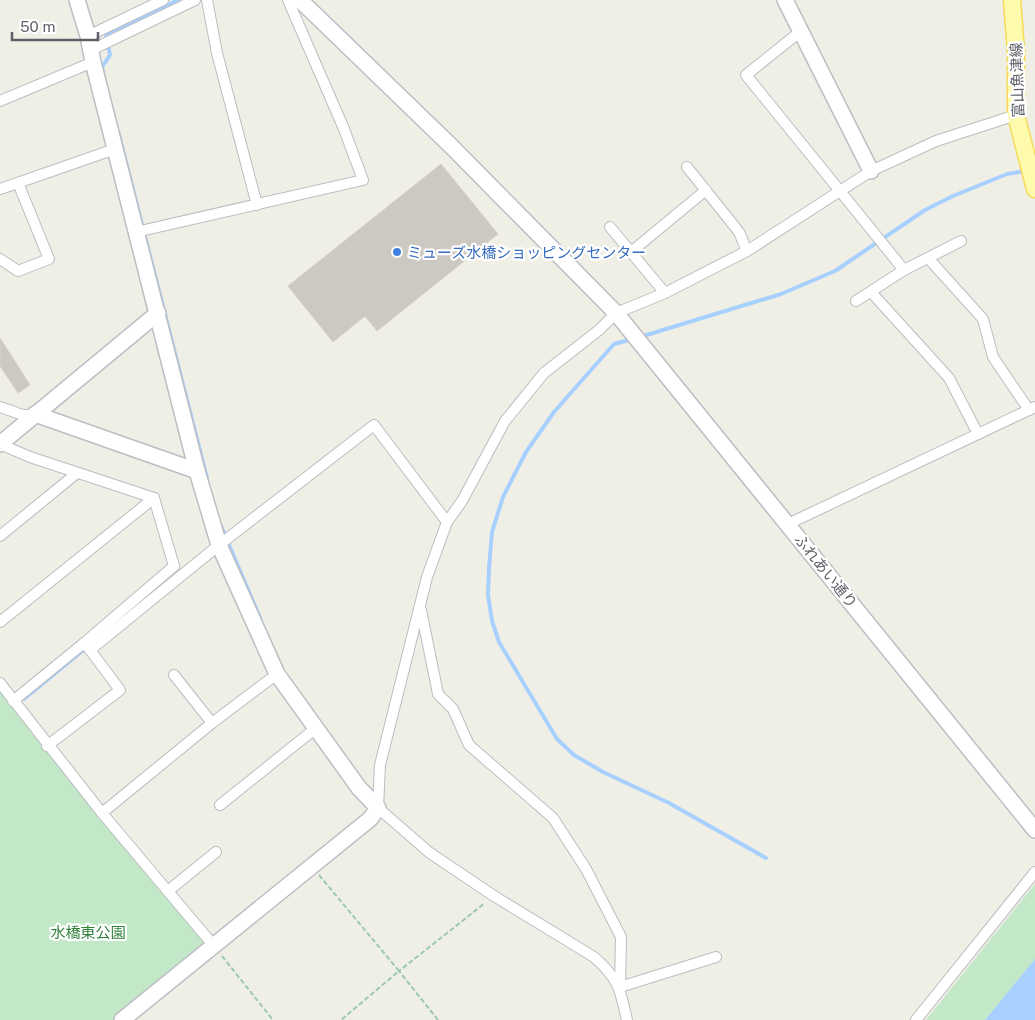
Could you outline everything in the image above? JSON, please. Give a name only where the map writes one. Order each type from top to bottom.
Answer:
[{"type":"main road","name":"富山魚津線","points":[[1012,0],[1016,52],[1016,115],[1035,189]]},
{"type":"street","points":[[77,0],[197,471],[219,545],[277,674],[359,788],[378,808],[430,853],[494,896],[594,957],[607,968],[620,986]]},
{"type":"street","points":[[91,49],[162,0]]},
{"type":"street","points":[[0,101],[91,49],[195,0]]},
{"type":"street","points":[[207,0],[217,53],[257,205]]},
{"type":"street","points":[[136,232],[363,180],[341,120],[288,0]]},
{"type":"street","name":"ふれあい通り","points":[[300,0],[451,146],[616,313],[1035,830]]},
{"type":"street","points":[[785,0],[871,171]]},
{"type":"street","points":[[801,31],[746,75],[904,270]]},
{"type":"street","points":[[122,1020],[370,819],[378,808],[380,765],[427,577],[447,522],[462,500],[505,421],[544,374],[599,330],[616,313],[665,293],[747,250],[841,192],[871,171],[936,141],[1016,115]]},
{"type":"street","points":[[0,189],[115,149]]},
{"type":"street","points":[[687,167],[739,232],[747,250]]},
{"type":"street","points":[[0,259],[18,271],[50,259],[18,183]]},
{"type":"street","points":[[631,252],[706,190]]},
{"type":"street","points":[[610,227],[665,293]]},
{"type":"street","points":[[856,301],[904,270],[961,241]]},
{"type":"street","points":[[788,524],[1032,408],[993,357],[983,319],[928,258]]},
{"type":"street","points":[[871,292],[949,378],[978,434]]},
{"type":"street","points":[[154,498],[30,457],[0,444],[158,313]]},
{"type":"street","points":[[0,407],[9,409],[20,416],[35,414],[197,471]]},
{"type":"street","points":[[13,700],[87,646],[374,425],[447,522]]},
{"type":"street","points":[[0,536],[77,473]]},
{"type":"street","points":[[0,622],[154,498]]},
{"type":"street","points":[[87,646],[174,566],[154,498]]},
{"type":"street","points":[[420,607],[438,694],[453,710],[469,744],[554,818],[586,869],[621,937],[620,986],[627,1020]]},
{"type":"street","points":[[47,746],[120,690],[87,646]]},
{"type":"street","points":[[102,813],[212,722],[277,674]]},
{"type":"street","points":[[174,675],[212,722]]},
{"type":"street","points":[[0,683],[47,746],[214,946]]},
{"type":"street","points":[[220,805],[316,728]]},
{"type":"street","points":[[168,891],[216,852]]},
{"type":"street","points":[[916,1020],[1035,872]]},
{"type":"street","points":[[620,986],[716,956]]},
{"type":"path","points":[[312,867],[438,1020]]},
{"type":"path","points":[[341,1020],[399,971],[494,896]]},
{"type":"path","points":[[214,946],[273,1020]]},
{"type":"green space","name":"水橋東公園","points":[[0,692],[214,946],[121,1020],[0,1020]]},
{"type":"green space","points":[[1035,884],[1035,960],[985,1020],[926,1020]]},
{"type":"water","points":[[1035,959],[1035,1020],[985,1020]]},
{"type":"building","points":[[441,164],[498,234],[377,331],[365,316],[333,342],[288,286]]},
{"type":"building","points":[[0,338],[30,385],[18,393],[0,366]]},
{"type":"waterway","points":[[103,71],[102,67],[110,55],[106,35],[178,0]]},
{"type":"waterway","points":[[118,131],[207,478]]},
{"type":"waterway","points":[[640,337],[781,294],[835,271],[925,210],[953,196],[1007,174],[1025,171]]},
{"type":"waterway","points":[[633,339],[614,344],[554,412],[526,452],[503,497],[492,532],[488,595],[492,621],[499,642],[557,739],[574,755],[603,772],[669,803],[766,858]]},
{"type":"waterway","points":[[221,526],[261,620]]},
{"type":"waterway","points":[[24,699],[86,648]]},
{"type":"place","name":"ミューズ水橋ショッピングセンター","points":[[397,252]]}]
